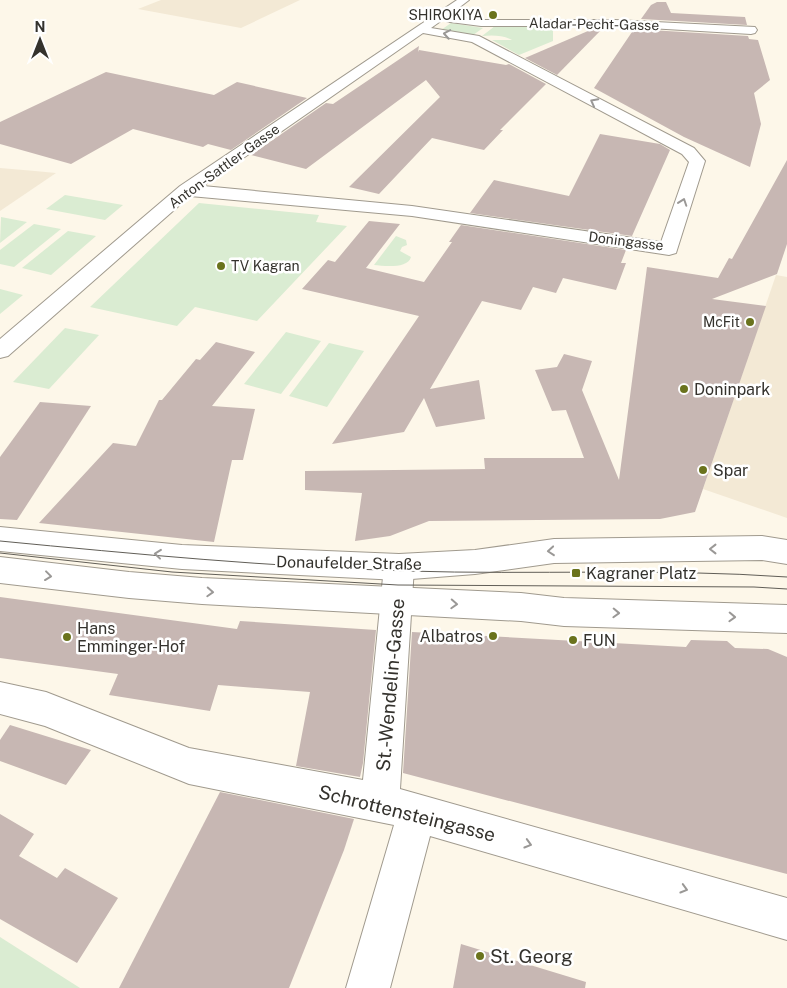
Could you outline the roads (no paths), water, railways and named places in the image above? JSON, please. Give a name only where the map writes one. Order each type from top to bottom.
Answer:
[{"type":"street","name":"Anton-Sattler-Gasse","points":[[0,351],[186,190],[464,0]]},
{"type":"street","name":"Aladar-Pecht-Gasse","points":[[437,17],[481,23],[615,23],[750,30]]},
{"type":"street","name":"Doningasse","points":[[186,190],[412,211],[669,249],[672,233],[696,162],[688,151],[475,39],[420,29]]},
{"type":"street","name":"Donaufelder Straße","points":[[0,539],[398,579],[521,607],[564,612],[787,619]]},
{"type":"street","name":"Donaufelder Straße","points":[[0,570],[129,585],[202,591],[398,579],[474,562],[554,551],[762,548],[787,552]]},
{"type":"street","name":"St.-Wendelin-Gasse","points":[[368,988],[399,807],[398,579]]},
{"type":"street","name":"Schrottensteingasse","points":[[0,698],[46,710],[189,766],[399,807],[787,919]]},
{"type":"tram line","points":[[0,541],[101,551],[356,569],[454,572],[645,572],[787,577]]},
{"type":"tram line","points":[[0,553],[172,572],[398,585],[754,587],[787,589]]},
{"type":"place","name":"SHIROKIYA","points":[[493,15]]},
{"type":"place","name":"TV Kagran","points":[[221,266]]},
{"type":"place","name":"McFit","points":[[750,322]]},
{"type":"place","name":"Doninpark","points":[[684,389]]},
{"type":"place","name":"Spar","points":[[703,470]]},
{"type":"place","name":"Kagraner Platz","points":[[576,573]]},
{"type":"place","name":"Albatros","points":[[493,636]]},
{"type":"place","name":"Hans Emminger-Hof","points":[[67,637]]},
{"type":"place","name":"FUN","points":[[573,640]]},
{"type":"place","name":"St. Georg","points":[[480,956]]}]
